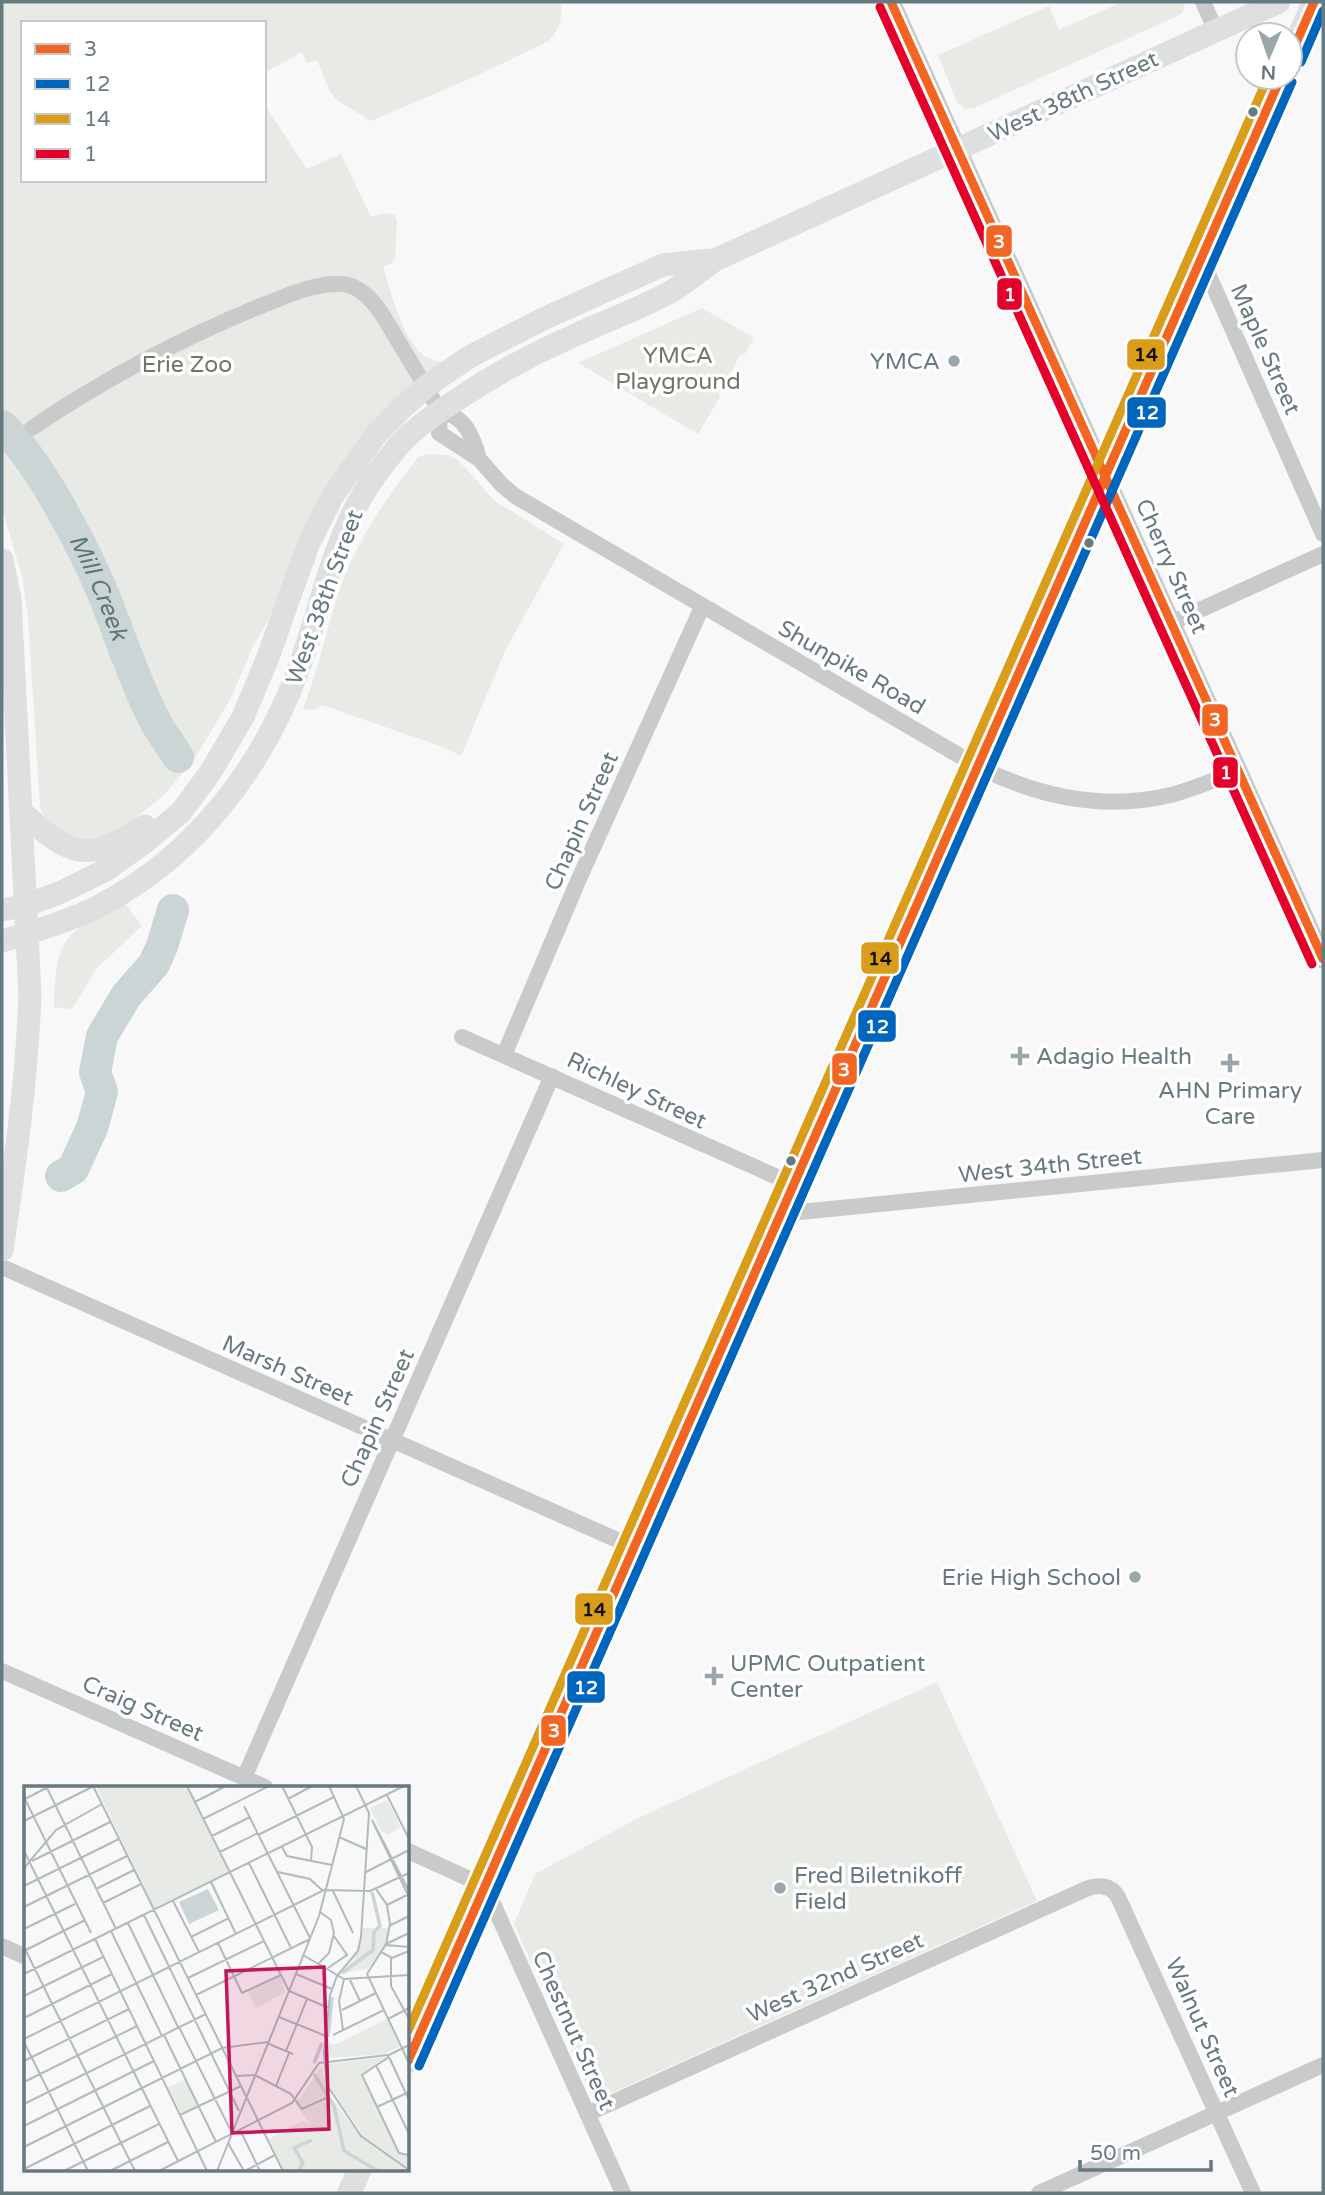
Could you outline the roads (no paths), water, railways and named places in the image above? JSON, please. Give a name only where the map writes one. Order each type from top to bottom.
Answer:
[{"type":"main road","name":"West 38th Street","points":[[2,941],[102,905],[143,880],[197,832],[224,803],[253,765],[273,730],[301,661],[350,517],[368,486],[405,439],[440,411],[492,376],[672,290],[715,260],[1279,2]]},
{"type":"main road","points":[[1304,25],[1314,2]]},
{"type":"main road","points":[[410,2056],[1275,91]]},
{"type":"main road","name":"West 38th Street","points":[[2,910],[59,894],[106,870],[181,812],[214,766],[243,717],[268,657],[308,545],[332,497],[374,437],[427,386],[469,357],[543,318],[663,265],[715,260]]},
{"type":"main road","points":[[2,560],[10,598],[27,905],[29,1034],[2,1250]]},
{"type":"main road","points":[[22,811],[49,837],[65,847],[80,851],[94,849],[117,843],[148,824],[214,766]]},
{"type":"main road","points":[[349,2193],[360,2170]]},
{"type":"street","name":"Cherry Street","points":[[891,2],[1323,959]]},
{"type":"street","points":[[1203,2],[1216,31]]},
{"type":"street","name":"Maple Street","points":[[1201,258],[1323,534]]},
{"type":"street","name":"Shunpike Road","points":[[32,428],[104,382],[244,313],[306,289],[340,284],[354,287],[375,304],[382,314],[440,411],[452,413],[459,418],[474,440],[478,459],[515,496],[977,766],[1000,778],[1042,793],[1073,800],[1104,802],[1127,802],[1171,795],[1238,771]]},
{"type":"street","points":[[1171,623],[1323,554]]},
{"type":"street","name":"Chapin Street","points":[[504,1055],[578,881],[702,607]]},
{"type":"street","name":"Richley Street","points":[[462,1037],[793,1184]]},
{"type":"street","name":"Chapin Street","points":[[244,1778],[552,1076]]},
{"type":"street","name":"West 34th Street","points":[[780,1214],[1323,1160]]},
{"type":"street","name":"Marsh Street","points":[[2,1267],[634,1547]]},
{"type":"street","name":"Craig Street","points":[[2,1671],[263,1786]]},
{"type":"street","points":[[410,1852],[485,1886]]},
{"type":"street","name":"Chestnut Street","points":[[485,1886],[623,2193]]},
{"type":"street","name":"West 32nd Street","points":[[587,2114],[1086,1888],[1103,1886]]},
{"type":"street","name":"Walnut Street","points":[[1103,1886],[1113,1890],[1118,1897],[1253,2193]]},
{"type":"street","points":[[2,1946],[24,1956]]},
{"type":"street","points":[[1039,2193],[1323,2065]]},
{"type":"waterway","name":"Mill Creek","points":[[2,426],[37,470],[75,535],[105,598],[148,706],[178,757]]},
{"type":"waterway","name":"Mill Creek","points":[[61,1176],[73,1169],[92,1128],[102,1092],[95,1072],[102,1036],[126,996],[154,964],[173,910]]},
{"type":"place","name":"YMCA","points":[[954,361]]},
{"type":"place","name":"Adagio Health","points":[[1020,1056]]},
{"type":"place","name":"AHN Primary Care","points":[[1230,1063]]},
{"type":"place","name":"Erie High School","points":[[1135,1577]]},
{"type":"place","name":"UPMC Outpatient Center","points":[[714,1676]]},
{"type":"place","name":"Fred Biletnikoff Field","points":[[780,1888]]},
{"type":"park label","name":"Erie Zoo","points":[[187,364]]},
{"type":"park label","name":"YMCA Playground","points":[[678,368]]}]
